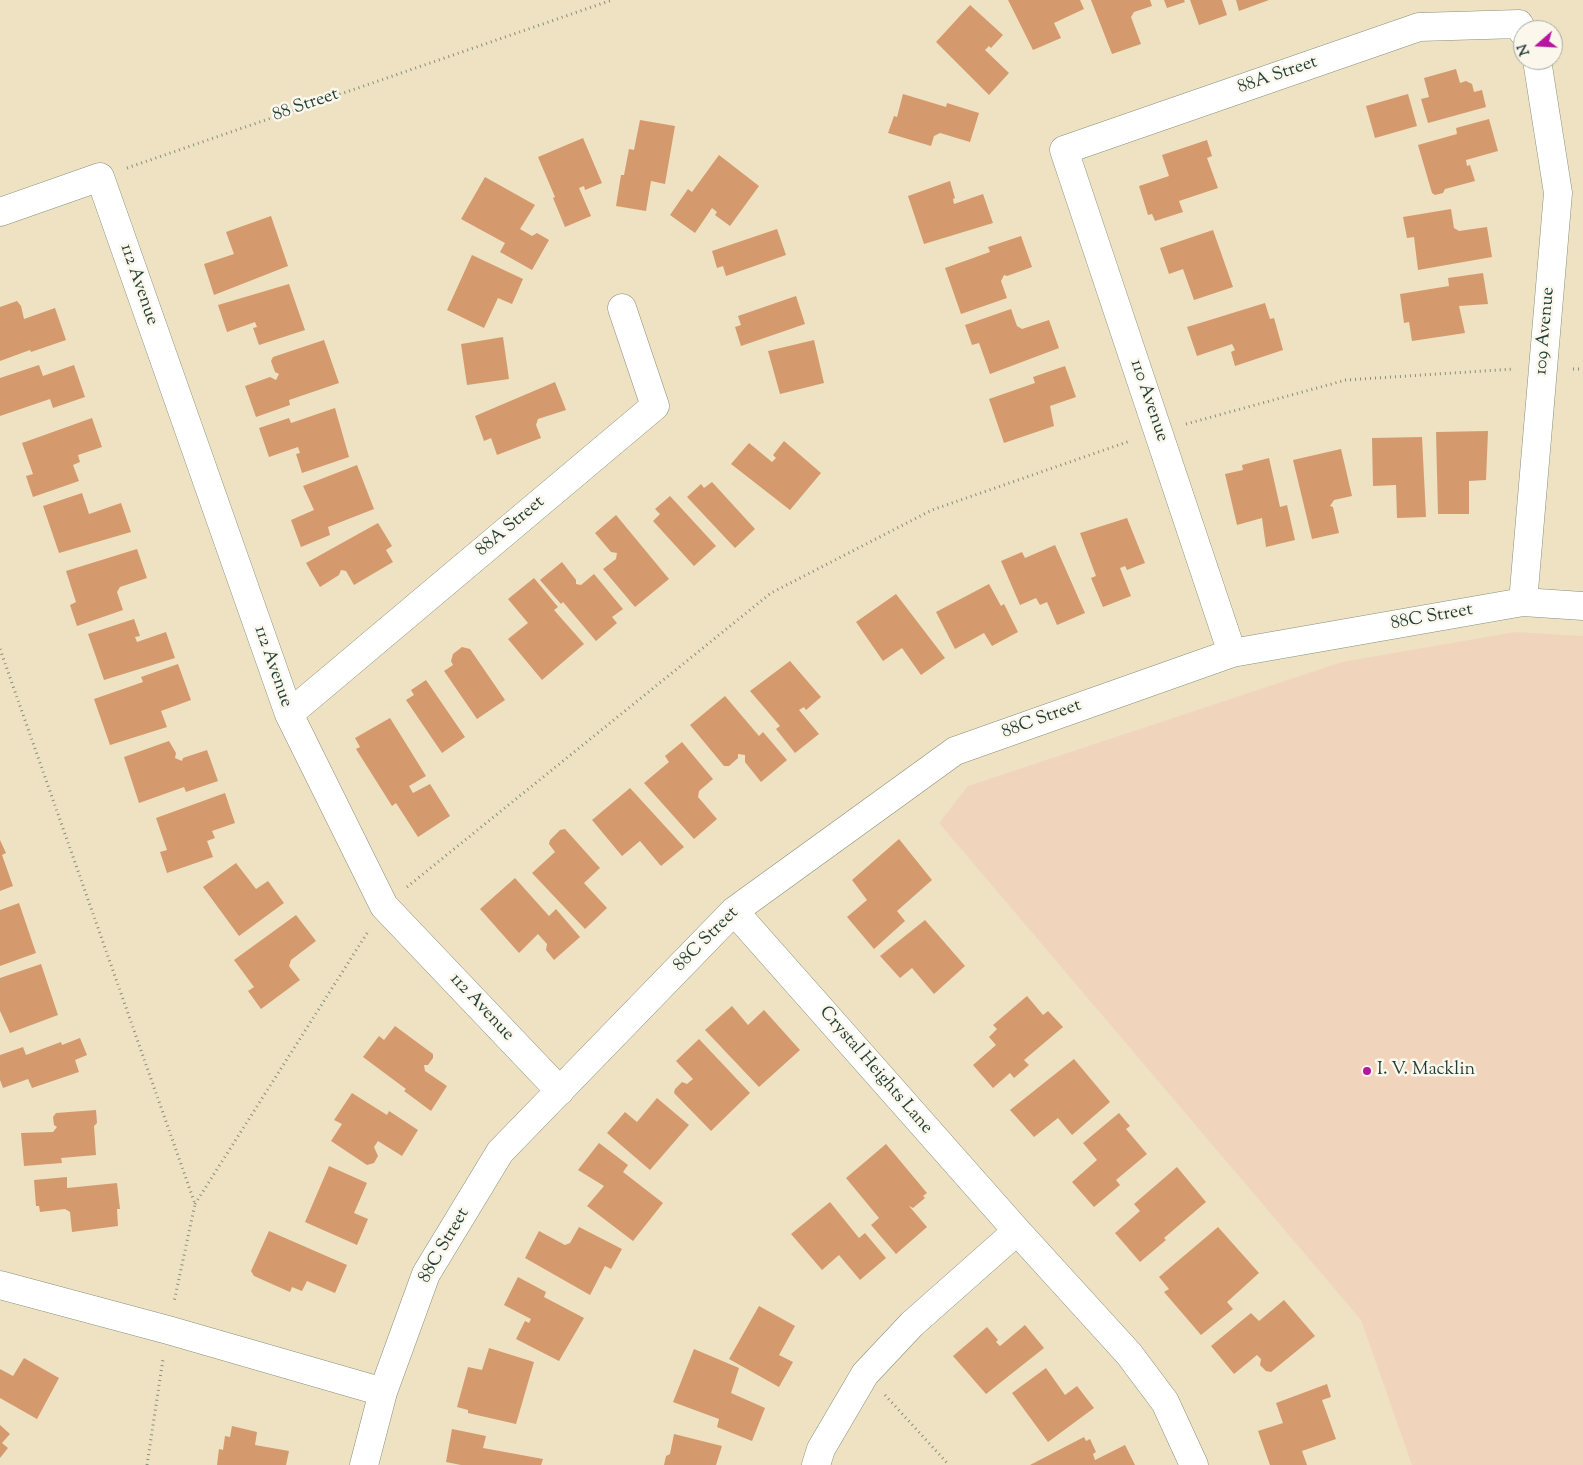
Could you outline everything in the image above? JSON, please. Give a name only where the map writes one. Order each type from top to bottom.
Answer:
[{"type":"street","name":"88A Street","points":[[1064,150],[1419,27],[1510,28]]},
{"type":"street","name":"109 Avenue","points":[[1523,602],[1558,193],[1539,70]]},
{"type":"street","name":"110 Avenue","points":[[1064,150],[1232,653]]},
{"type":"street","points":[[0,212],[100,177]]},
{"type":"street","name":"112 Avenue","points":[[100,177],[289,714],[384,906],[560,1092]]},
{"type":"street","name":"88A Street","points":[[289,714],[655,406],[622,308]]},
{"type":"street","name":"88C Street","points":[[364,1465],[383,1392],[426,1274],[500,1152],[734,911],[955,751],[1232,653],[1523,602],[1583,606]]},
{"type":"street","name":"Crystal Heights Lane","points":[[734,911],[1017,1232],[1128,1354],[1165,1402],[1194,1465]]},
{"type":"street","points":[[816,1465],[821,1449],[865,1374],[912,1324],[1017,1232]]},
{"type":"street","points":[[0,1285],[168,1330],[383,1392]]},
{"type":"path","name":"88 Street","points":[[100,177],[612,0]]},
{"type":"path","points":[[147,1465],[168,1330],[194,1204],[384,906],[771,593],[932,510],[1158,432],[1346,380],[1543,367],[1583,369]]},
{"type":"path","points":[[0,649],[194,1204]]},
{"type":"path","points":[[865,1374],[949,1465]]},
{"type":"shaded area","name":"I. V. Macklin","points":[[1515,632],[1583,636],[1583,1465],[1412,1465],[1361,1320],[939,823],[968,786],[1342,662]]},
{"type":"building","points":[[1008,0],[1080,0],[1084,9],[1054,23],[1061,38],[1033,50]]},
{"type":"building","points":[[1091,0],[1150,0],[1152,6],[1134,12],[1131,17],[1141,44],[1112,54]]},
{"type":"building","points":[[1164,0],[1184,0],[1185,2],[1167,8]]},
{"type":"building","points":[[1190,0],[1222,0],[1227,15],[1199,25]]},
{"type":"building","points":[[1236,0],[1269,0],[1239,11]]},
{"type":"building","points":[[970,5],[1003,35],[991,48],[989,46],[985,50],[1009,73],[989,95],[936,42]]},
{"type":"building","points":[[1456,69],[1460,83],[1466,81],[1472,84],[1474,92],[1482,90],[1486,107],[1428,123],[1421,99],[1429,97],[1424,78]]},
{"type":"building","points":[[903,94],[946,107],[947,103],[979,113],[970,142],[940,133],[934,136],[931,146],[888,133],[894,116],[897,117]]},
{"type":"building","points":[[1408,94],[1417,126],[1375,138],[1366,106]]},
{"type":"building","points":[[1489,119],[1498,151],[1466,160],[1467,166],[1470,165],[1475,181],[1445,189],[1443,193],[1435,195],[1432,193],[1418,145],[1457,134],[1456,128]]},
{"type":"building","points":[[640,120],[675,126],[665,184],[651,181],[646,211],[616,206],[621,175],[624,175],[629,149],[634,150]]},
{"type":"building","points":[[583,138],[602,183],[585,190],[584,186],[579,188],[591,216],[565,227],[538,157]]},
{"type":"building","points":[[1207,140],[1212,156],[1207,158],[1218,188],[1179,201],[1183,212],[1155,221],[1152,214],[1148,215],[1139,186],[1169,176],[1162,155]]},
{"type":"building","points":[[719,155],[759,186],[730,226],[715,215],[717,212],[712,208],[695,233],[670,215],[688,189],[692,192]]},
{"type":"building","points":[[485,177],[535,205],[520,229],[532,236],[537,233],[549,240],[532,270],[500,252],[505,243],[461,219]]},
{"type":"building","points":[[950,181],[955,198],[953,199],[954,204],[983,194],[993,223],[924,244],[908,196]]},
{"type":"building","points":[[1451,209],[1454,228],[1459,231],[1487,227],[1492,257],[1418,270],[1414,237],[1407,238],[1403,217]]},
{"type":"building","points":[[271,216],[288,266],[214,295],[204,264],[234,254],[226,232]]},
{"type":"building","points":[[777,229],[786,255],[726,276],[723,266],[717,268],[712,251]]},
{"type":"building","points":[[1213,230],[1233,287],[1194,300],[1183,269],[1169,274],[1160,248]]},
{"type":"building","points":[[1021,236],[1032,267],[1007,276],[1004,275],[1001,281],[1007,298],[961,314],[945,268],[990,252],[988,247]]},
{"type":"building","points":[[472,255],[523,279],[512,304],[498,298],[484,328],[447,310]]},
{"type":"building","points":[[1483,273],[1488,304],[1459,306],[1465,333],[1412,341],[1409,322],[1404,323],[1400,294],[1449,286],[1448,278]]},
{"type":"building","points":[[289,284],[305,330],[259,345],[253,328],[257,327],[255,322],[227,332],[218,305]]},
{"type":"building","points":[[796,296],[805,324],[741,346],[735,327],[741,325],[738,316]]},
{"type":"building","points":[[17,301],[21,306],[24,319],[55,308],[66,340],[0,361],[0,307]]},
{"type":"building","points":[[1265,303],[1270,319],[1274,318],[1283,350],[1235,366],[1231,352],[1235,350],[1232,344],[1197,356],[1187,327]]},
{"type":"building","points":[[1011,309],[1017,326],[1022,329],[1049,320],[1059,348],[990,374],[979,343],[972,345],[965,325]]},
{"type":"building","points":[[503,337],[509,379],[467,385],[461,344]]},
{"type":"building","points":[[324,340],[339,383],[289,400],[290,405],[256,417],[245,386],[270,377],[276,380],[279,374],[275,372],[271,361],[273,357]]},
{"type":"building","points":[[814,340],[824,383],[780,394],[768,351]]},
{"type":"building","points":[[39,365],[43,376],[74,365],[85,397],[53,408],[50,399],[0,416],[0,378]]},
{"type":"building","points":[[1065,366],[1076,397],[1050,406],[1054,426],[1004,443],[989,399],[1035,383],[1033,377]]},
{"type":"building","points":[[555,382],[566,410],[538,419],[536,425],[541,438],[497,455],[491,438],[484,441],[475,416]]},
{"type":"building","points":[[335,408],[349,457],[302,473],[296,454],[300,453],[298,447],[269,457],[259,428],[289,418],[291,423]]},
{"type":"building","points":[[92,418],[102,447],[78,455],[80,462],[73,465],[79,481],[33,497],[26,476],[33,474],[22,443]]},
{"type":"building","points":[[1488,431],[1486,480],[1469,481],[1469,514],[1438,514],[1436,432]]},
{"type":"building","points":[[1422,437],[1426,517],[1397,518],[1396,485],[1373,486],[1372,438]]},
{"type":"building","points":[[784,441],[821,473],[790,510],[731,464],[749,443],[772,462],[776,458],[773,455]]},
{"type":"building","points":[[1341,449],[1352,496],[1334,500],[1330,506],[1333,507],[1339,533],[1312,539],[1293,460]]},
{"type":"building","points":[[1269,458],[1280,507],[1287,505],[1295,540],[1266,547],[1262,518],[1237,525],[1225,474],[1243,470],[1242,465]]},
{"type":"building","points":[[357,465],[374,509],[328,527],[330,535],[301,547],[291,520],[314,510],[303,486]]},
{"type":"building","points":[[712,482],[755,529],[735,548],[687,497],[701,484],[704,488]]},
{"type":"building","points":[[82,493],[89,514],[121,503],[131,532],[59,553],[43,506]]},
{"type":"building","points":[[670,496],[716,546],[694,566],[653,521],[660,514],[655,509]]},
{"type":"building","points":[[616,515],[669,579],[635,607],[603,569],[616,559],[617,553],[611,552],[595,533]]},
{"type":"building","points":[[1127,518],[1145,563],[1127,570],[1125,566],[1120,568],[1131,596],[1103,607],[1091,578],[1096,576],[1080,533]]},
{"type":"building","points":[[378,523],[392,546],[386,550],[393,562],[354,585],[346,571],[341,570],[339,575],[320,587],[306,563]]},
{"type":"building","points":[[1055,545],[1085,613],[1057,625],[1047,602],[1040,605],[1036,598],[1020,605],[1001,561],[1022,552],[1025,558]]},
{"type":"building","points":[[137,549],[147,578],[120,587],[117,592],[123,610],[77,626],[70,605],[76,602],[66,571]]},
{"type":"building","points":[[562,562],[576,580],[576,584],[581,585],[594,574],[623,609],[612,617],[617,623],[596,641],[563,602],[561,604],[540,580]]},
{"type":"building","points":[[534,578],[558,607],[554,610],[584,644],[542,680],[508,639],[528,623],[508,599]]},
{"type":"building","points":[[989,584],[1001,606],[1004,604],[1018,632],[992,646],[984,633],[955,649],[936,612]]},
{"type":"building","points":[[896,594],[945,658],[921,675],[902,648],[883,661],[856,622]]},
{"type":"building","points":[[134,619],[140,636],[135,637],[137,642],[166,632],[175,658],[104,680],[88,634]]},
{"type":"building","points":[[462,647],[470,649],[505,700],[477,719],[444,671],[453,665],[451,661],[453,654]]},
{"type":"building","points":[[790,661],[821,697],[806,710],[804,707],[799,710],[819,734],[795,753],[776,729],[780,726],[750,691]]},
{"type":"building","points":[[178,664],[191,700],[161,711],[167,727],[110,745],[94,699],[143,682],[141,677]]},
{"type":"building","points":[[426,680],[465,737],[442,753],[406,700],[414,695],[411,690]]},
{"type":"building","points":[[725,696],[759,736],[763,732],[787,760],[761,782],[745,762],[745,755],[738,754],[738,758],[729,766],[724,766],[690,725]]},
{"type":"building","points":[[390,718],[426,776],[409,786],[413,793],[430,784],[450,816],[418,837],[396,803],[392,806],[356,749],[360,747],[355,738]]},
{"type":"building","points":[[169,741],[176,753],[175,758],[182,761],[183,758],[207,750],[218,781],[186,792],[184,787],[139,803],[124,757]]},
{"type":"building","points":[[682,742],[713,779],[699,791],[698,797],[717,819],[694,839],[644,783],[669,762],[665,756]]},
{"type":"building","points":[[630,788],[684,847],[661,866],[640,841],[622,856],[592,820]]},
{"type":"building","points":[[225,793],[235,823],[212,831],[215,838],[207,841],[213,857],[167,873],[160,852],[167,850],[156,818]]},
{"type":"building","points":[[565,829],[600,868],[584,883],[607,908],[585,929],[532,873],[555,852],[549,844],[550,840],[560,830]]},
{"type":"building","points":[[899,839],[932,880],[897,911],[905,921],[874,949],[847,917],[867,900],[852,880]]},
{"type":"building","points":[[0,840],[6,853],[2,855],[13,886],[0,891]]},
{"type":"building","points":[[236,863],[256,889],[268,881],[284,903],[239,936],[203,887]]},
{"type":"building","points":[[515,878],[549,916],[556,909],[580,937],[554,960],[546,950],[547,944],[538,934],[519,953],[480,909]]},
{"type":"building","points":[[19,903],[36,953],[0,966],[0,910]]},
{"type":"building","points":[[296,915],[316,941],[291,960],[289,966],[300,980],[261,1009],[248,991],[254,987],[234,960]]},
{"type":"building","points":[[925,920],[965,966],[934,994],[912,968],[900,978],[880,956]]},
{"type":"building","points":[[41,964],[58,1015],[10,1033],[0,1011],[0,978]]},
{"type":"building","points":[[1027,996],[1043,1015],[1048,1011],[1063,1027],[1024,1060],[1029,1065],[1014,1078],[1010,1073],[993,1088],[973,1065],[996,1045],[989,1037],[997,1029],[993,1025]]},
{"type":"building","points":[[732,1006],[748,1025],[764,1010],[800,1050],[759,1087],[705,1030]]},
{"type":"building","points":[[395,1026],[433,1054],[433,1058],[428,1065],[424,1065],[425,1071],[447,1086],[431,1111],[404,1091],[406,1089],[363,1057],[379,1036],[384,1040]]},
{"type":"building","points":[[80,1038],[87,1055],[75,1060],[79,1072],[32,1088],[28,1079],[3,1088],[0,1080],[0,1055],[23,1047],[26,1055],[61,1042],[62,1045]]},
{"type":"building","points":[[699,1039],[750,1093],[711,1131],[674,1093],[675,1089],[682,1082],[687,1084],[693,1079],[676,1061]]},
{"type":"building","points":[[1074,1059],[1110,1102],[1072,1135],[1058,1118],[1034,1137],[1010,1110]]},
{"type":"building","points":[[352,1093],[387,1115],[389,1111],[418,1130],[402,1156],[378,1141],[374,1147],[378,1156],[374,1163],[367,1165],[331,1141],[342,1124],[334,1120]]},
{"type":"building","points":[[657,1098],[689,1125],[650,1170],[607,1133],[625,1112],[637,1122]]},
{"type":"building","points":[[96,1110],[97,1123],[94,1126],[96,1155],[61,1158],[62,1163],[24,1166],[21,1133],[53,1132],[57,1127],[54,1125],[53,1117],[56,1113]]},
{"type":"building","points":[[1119,1113],[1130,1126],[1126,1129],[1147,1154],[1116,1180],[1120,1185],[1094,1207],[1072,1182],[1097,1160],[1083,1143]]},
{"type":"building","points":[[599,1143],[628,1165],[623,1172],[663,1203],[633,1241],[587,1206],[604,1186],[578,1170]]},
{"type":"building","points":[[886,1144],[927,1193],[923,1196],[925,1198],[913,1208],[909,1206],[927,1227],[896,1254],[871,1225],[879,1218],[846,1178]]},
{"type":"building","points":[[329,1166],[367,1183],[354,1213],[368,1219],[357,1245],[305,1222]]},
{"type":"building","points":[[1177,1167],[1206,1202],[1164,1238],[1166,1240],[1140,1262],[1115,1233],[1140,1211],[1134,1204]]},
{"type":"building","points":[[67,1177],[67,1188],[117,1183],[120,1209],[117,1209],[118,1226],[72,1232],[70,1212],[65,1209],[40,1212],[39,1206],[36,1206],[34,1180]]},
{"type":"building","points":[[830,1202],[859,1238],[865,1233],[886,1258],[860,1280],[839,1255],[822,1270],[791,1234]]},
{"type":"building","points":[[579,1227],[622,1249],[611,1269],[605,1266],[590,1295],[525,1258],[539,1231],[565,1245],[570,1243]]},
{"type":"building","points":[[1218,1227],[1259,1273],[1227,1302],[1233,1309],[1201,1335],[1164,1292],[1169,1289],[1159,1277]]},
{"type":"building","points":[[269,1231],[347,1265],[335,1293],[307,1281],[302,1291],[292,1287],[290,1292],[254,1276],[251,1271]]},
{"type":"building","points":[[518,1277],[546,1292],[544,1297],[584,1318],[559,1361],[516,1339],[525,1321],[529,1323],[531,1319],[504,1305]]},
{"type":"building","points":[[1284,1300],[1315,1336],[1271,1372],[1266,1371],[1260,1365],[1261,1359],[1257,1355],[1234,1374],[1211,1346],[1251,1313],[1259,1321]]},
{"type":"building","points":[[759,1306],[795,1326],[779,1355],[793,1362],[779,1387],[729,1359]]},
{"type":"building","points":[[1025,1325],[1044,1348],[986,1394],[953,1356],[987,1327],[998,1340],[996,1342],[1000,1346]]},
{"type":"building","points":[[489,1348],[534,1362],[516,1424],[468,1413],[468,1410],[457,1407],[468,1367],[482,1370]]},
{"type":"building","points":[[694,1349],[739,1368],[731,1393],[765,1408],[752,1441],[717,1427],[719,1419],[673,1402]]},
{"type":"building","points":[[24,1358],[59,1378],[37,1419],[0,1398],[0,1369],[13,1376]]},
{"type":"building","points":[[1046,1368],[1065,1395],[1077,1386],[1094,1408],[1048,1442],[1012,1393]]},
{"type":"building","points":[[1327,1384],[1331,1397],[1322,1400],[1336,1439],[1302,1451],[1307,1465],[1270,1465],[1258,1431],[1283,1423],[1276,1403]]},
{"type":"building","points":[[0,1425],[10,1434],[2,1443],[8,1448],[0,1458]]},
{"type":"building","points":[[232,1426],[257,1432],[255,1445],[289,1451],[286,1465],[217,1465],[219,1449],[223,1450],[225,1436],[230,1437]]},
{"type":"building","points":[[452,1429],[486,1436],[483,1448],[543,1459],[541,1465],[461,1465],[446,1462]]},
{"type":"building","points":[[674,1434],[722,1446],[716,1465],[664,1465],[666,1456],[670,1454]]},
{"type":"building","points":[[1084,1437],[1086,1441],[1090,1439],[1096,1452],[1093,1454],[1095,1460],[1125,1445],[1135,1465],[1030,1465]]},
{"type":"place","name":"I. V. Macklin","points":[[1367,1071]]}]
